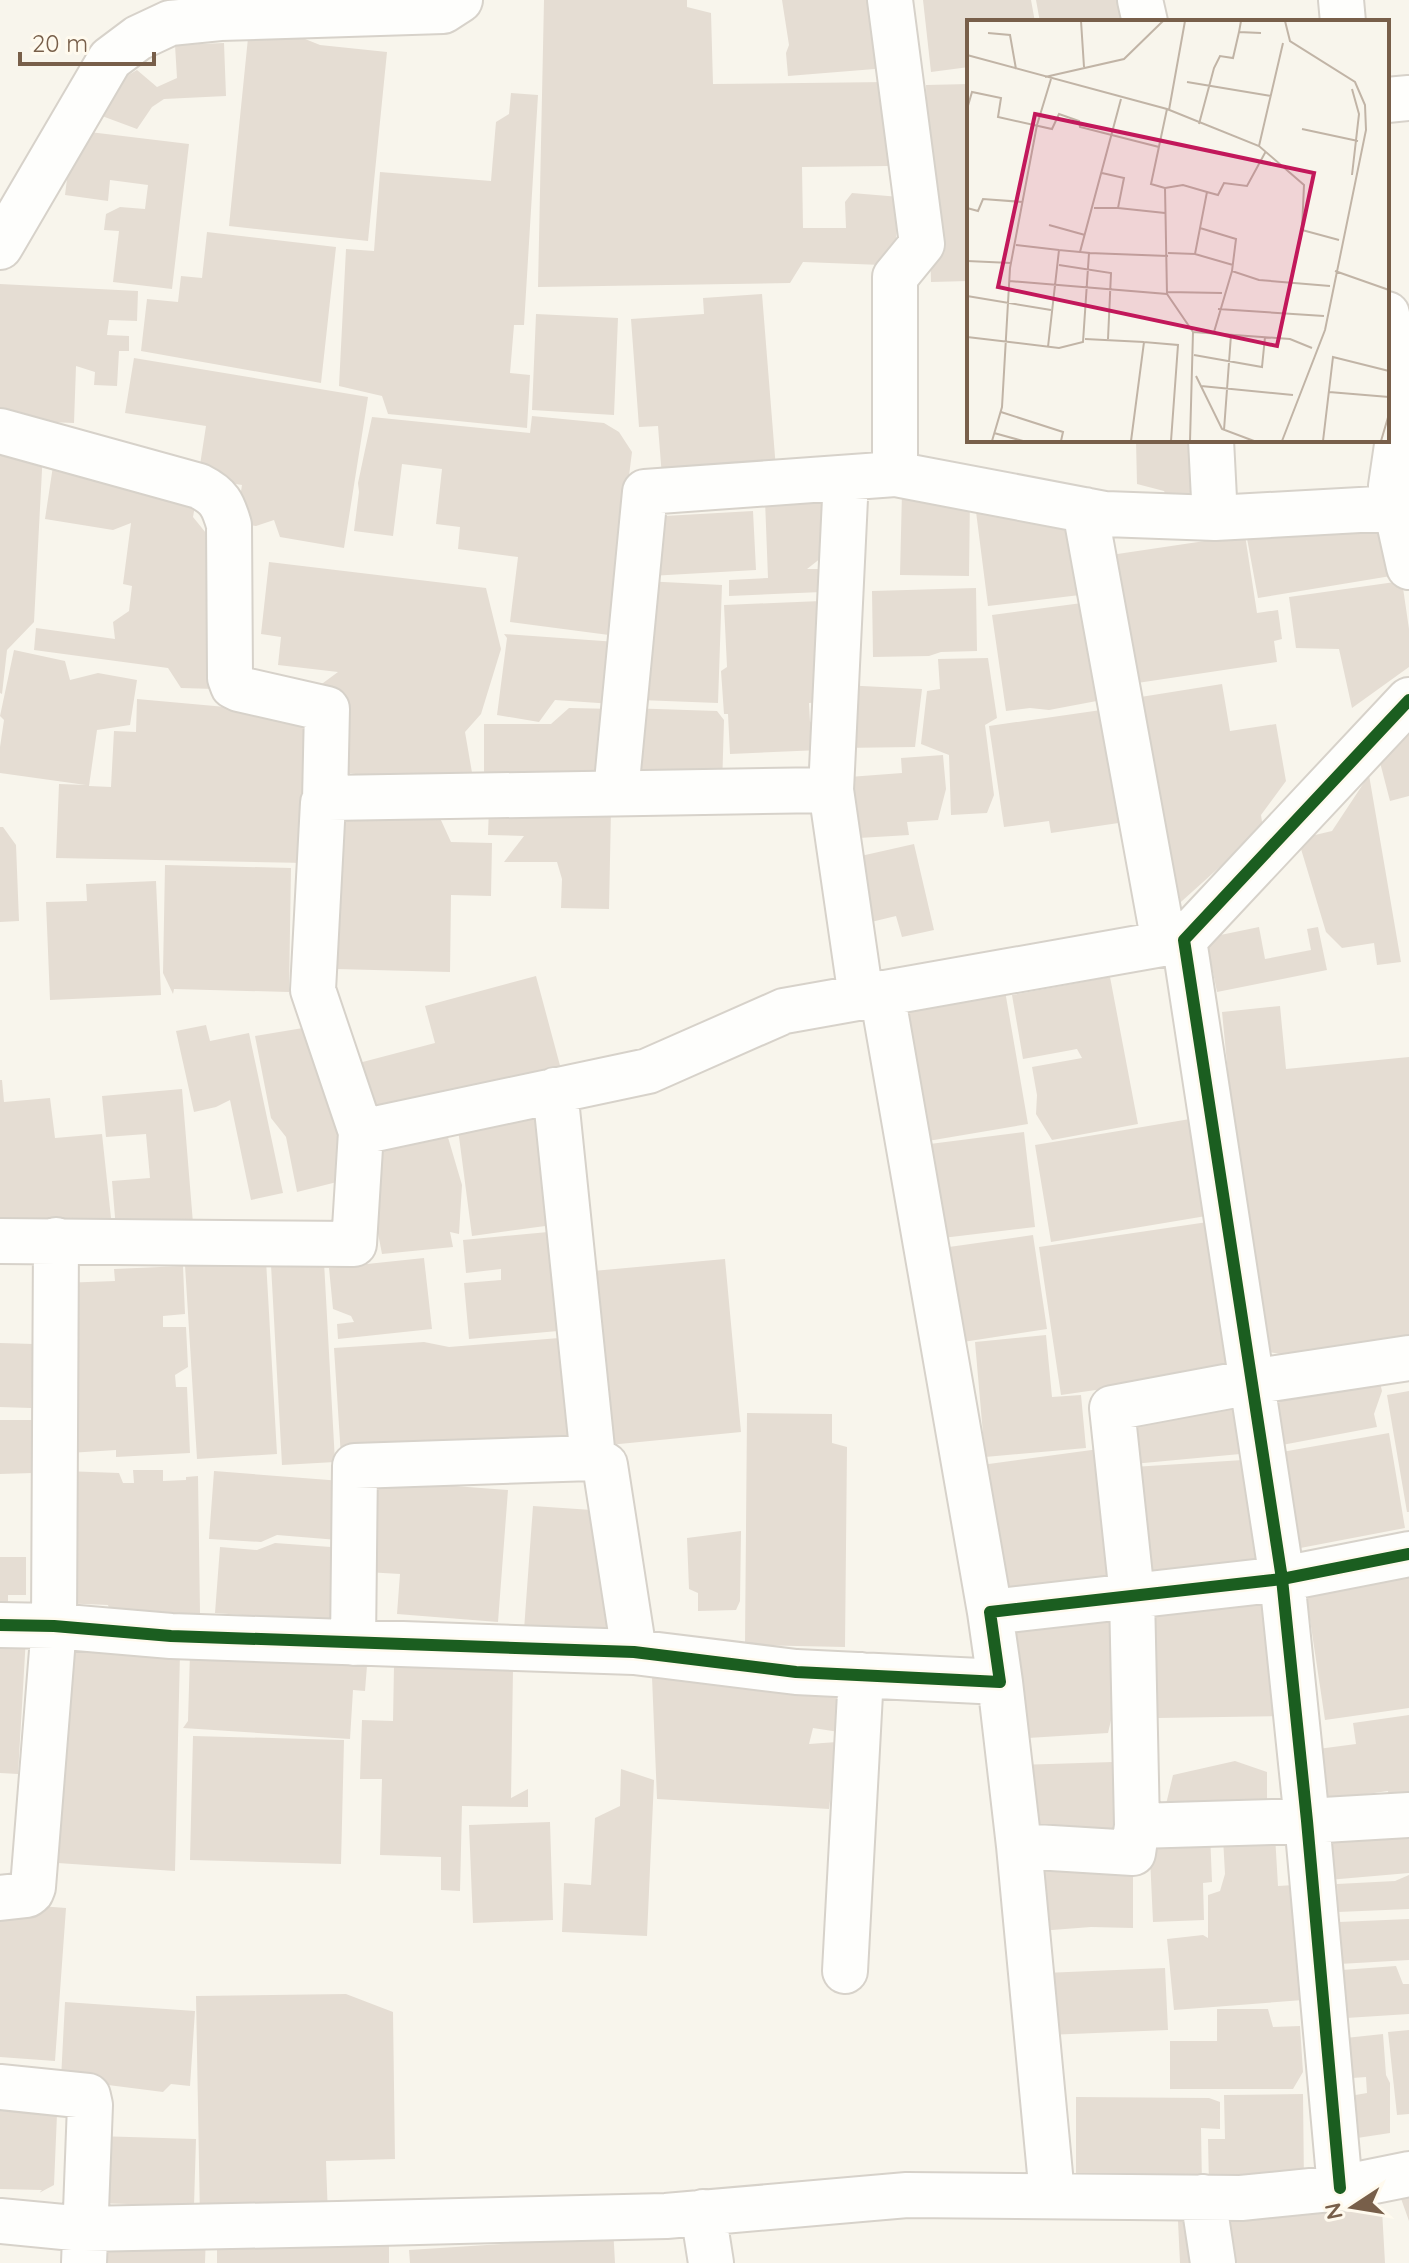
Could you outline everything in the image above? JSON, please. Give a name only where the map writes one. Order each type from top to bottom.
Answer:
[{"type":"street","points":[[0,247],[110,59],[138,38],[170,23],[220,18],[443,11],[460,0]]},
{"type":"street","points":[[890,0],[922,244],[895,277],[895,474]]},
{"type":"street","points":[[1140,0],[1145,20]]},
{"type":"street","points":[[1341,0],[1343,20]]},
{"type":"street","points":[[1389,100],[1409,98]]},
{"type":"street","points":[[1389,321],[1403,373],[1402,411],[1391,486],[1409,567]]},
{"type":"street","points":[[0,431],[199,486],[214,493],[225,509],[229,525],[230,678],[233,686],[327,709],[325,800],[313,990],[361,1132],[354,1244],[0,1241]]},
{"type":"street","points":[[1211,442],[1215,518]]},
{"type":"street","points":[[616,792],[645,492],[895,474],[1105,514],[1215,518],[1396,508]]},
{"type":"street","points":[[846,478],[831,790],[990,1612],[1019,1846],[1052,2195]]},
{"type":"street","points":[[1085,510],[1174,942],[1282,1579],[1340,2188]]},
{"type":"street","points":[[361,1132],[648,1071],[784,1011],[1174,942],[1409,700]]},
{"type":"street","points":[[325,800],[831,790]]},
{"type":"street","points":[[555,1090],[593,1458]]},
{"type":"street","points":[[0,1898],[27,1895],[33,1887],[54,1626],[56,1240]]},
{"type":"street","points":[[1019,1846],[1133,1853],[1137,1826],[1132,1595],[1112,1408],[1251,1382],[1409,1358]]},
{"type":"street","points":[[353,1643],[355,1466],[593,1458],[605,1465],[634,1652]]},
{"type":"street","points":[[990,1612],[1282,1579],[1409,1554]]},
{"type":"street","points":[[0,1625],[54,1626],[171,1636],[634,1652],[796,1672],[1000,1682]]},
{"type":"street","points":[[845,1971],[861,1675]]},
{"type":"street","points":[[1137,1826],[1409,1815]]},
{"type":"street","points":[[0,2087],[88,2096],[84,2246]]},
{"type":"street","points":[[0,2221],[84,2246],[666,2216],[907,2195],[1241,2198],[1340,2188],[1409,2174]]},
{"type":"street","points":[[1203,2197],[1213,2263]]},
{"type":"street","points":[[703,2212],[711,2263]]},
{"type":"building","points":[[544,0],[687,0],[687,7],[711,13],[713,84],[887,82],[888,166],[802,167],[803,228],[846,228],[845,202],[852,193],[900,197],[894,260],[882,265],[803,262],[790,283],[538,287]]},
{"type":"building","points":[[782,0],[882,0],[887,68],[788,76],[786,53],[789,45]]},
{"type":"building","points":[[923,0],[1031,0],[1035,20],[967,20],[967,67],[931,72]]},
{"type":"building","points":[[1036,0],[1139,0],[1144,20],[1040,20]]},
{"type":"building","points":[[249,28],[290,33],[320,45],[387,52],[368,241],[229,226]]},
{"type":"building","points":[[224,43],[226,96],[164,99],[152,107],[137,129],[102,116],[115,83],[137,70],[157,87],[177,78],[175,45]]},
{"type":"building","points":[[967,84],[967,281],[931,282],[926,85]]},
{"type":"building","points":[[511,93],[538,95],[524,325],[514,325],[510,373],[530,375],[527,428],[388,414],[382,396],[339,386],[346,249],[374,251],[380,172],[491,181],[496,122],[509,114]]},
{"type":"building","points":[[73,130],[189,144],[172,289],[113,282],[119,231],[104,230],[106,214],[120,207],[145,209],[148,185],[110,180],[108,201],[65,195]]},
{"type":"building","points":[[207,232],[336,247],[321,383],[141,351],[147,299],[178,302],[181,276],[202,278]]},
{"type":"building","points":[[0,284],[138,291],[137,321],[109,320],[107,335],[129,336],[129,351],[119,351],[117,386],[94,385],[95,372],[76,366],[74,423],[0,420]]},
{"type":"building","points":[[762,294],[776,469],[662,477],[658,426],[639,427],[631,319],[704,314],[703,298]]},
{"type":"building","points":[[536,314],[618,318],[614,415],[532,410]]},
{"type":"building","points":[[134,358],[368,397],[344,548],[280,537],[274,520],[256,526],[236,523],[242,485],[198,478],[206,426],[125,413]]},
{"type":"building","points":[[532,416],[604,423],[619,432],[632,452],[609,635],[510,622],[518,557],[458,549],[460,527],[436,524],[442,469],[402,464],[393,536],[354,531],[358,483],[372,417],[530,433]]},
{"type":"building","points":[[1136,442],[1189,442],[1196,498],[1169,501],[1164,491],[1137,484]]},
{"type":"building","points":[[0,449],[43,451],[34,622],[7,650],[2,694],[0,693]]},
{"type":"building","points":[[53,466],[198,489],[193,517],[210,538],[215,689],[181,688],[168,668],[34,650],[36,628],[115,639],[113,622],[129,611],[132,586],[123,584],[131,523],[113,530],[45,519]]},
{"type":"building","points":[[835,491],[821,558],[807,569],[821,569],[822,592],[729,596],[729,580],[768,578],[765,500],[776,500],[783,505],[793,492]]},
{"type":"building","points":[[902,492],[970,494],[969,576],[900,575]]},
{"type":"building","points":[[974,496],[1079,515],[1088,594],[988,606]]},
{"type":"building","points":[[753,511],[756,570],[650,576],[647,517]]},
{"type":"building","points":[[1391,516],[1403,574],[1258,598],[1246,533]]},
{"type":"building","points":[[1245,535],[1257,613],[1278,610],[1282,639],[1274,641],[1277,662],[1124,685],[1104,556]]},
{"type":"building","points":[[269,562],[486,588],[501,649],[481,714],[465,732],[475,790],[333,771],[319,686],[338,672],[278,665],[281,637],[261,634]]},
{"type":"building","points":[[644,581],[722,585],[718,703],[640,700]]},
{"type":"building","points":[[1402,581],[1409,629],[1409,667],[1352,708],[1339,649],[1296,648],[1289,597]]},
{"type":"building","points":[[976,588],[977,651],[873,657],[872,591]]},
{"type":"building","points":[[821,601],[826,702],[809,703],[810,722],[819,722],[820,750],[730,754],[721,671],[727,667],[724,605]]},
{"type":"building","points":[[1097,601],[1102,700],[1049,710],[1030,708],[1006,711],[992,615]]},
{"type":"building","points":[[504,634],[617,642],[613,704],[555,700],[539,722],[497,715],[507,638]]},
{"type":"building","points":[[14,650],[65,661],[70,680],[98,673],[137,680],[130,725],[97,730],[89,786],[111,787],[114,731],[136,732],[137,699],[315,715],[306,863],[56,858],[59,784],[86,785],[0,773],[4,720],[0,716]]},
{"type":"building","points":[[988,658],[997,718],[985,725],[994,795],[987,813],[951,815],[949,755],[921,744],[927,691],[940,689],[938,659]]},
{"type":"building","points":[[1222,684],[1230,731],[1276,724],[1286,781],[1261,815],[1263,828],[1172,910],[1128,699]]},
{"type":"building","points":[[842,685],[922,689],[915,747],[839,748]]},
{"type":"building","points":[[569,708],[617,709],[610,787],[484,789],[484,724],[551,724]]},
{"type":"building","points":[[626,708],[717,711],[724,720],[722,788],[624,785]]},
{"type":"building","points":[[1115,708],[1132,821],[1051,833],[1049,821],[1004,827],[989,726]]},
{"type":"building","points":[[1409,720],[1409,796],[1390,801],[1376,747]]},
{"type":"building","points":[[943,755],[946,789],[938,820],[907,822],[909,835],[842,839],[849,777],[902,773],[901,758]]},
{"type":"building","points":[[1369,775],[1401,962],[1377,965],[1374,943],[1342,948],[1326,932],[1298,839],[1332,831]]},
{"type":"building","points":[[489,807],[611,810],[609,909],[561,908],[562,879],[557,862],[504,862],[524,836],[488,835]]},
{"type":"building","points":[[340,816],[440,818],[451,842],[492,843],[491,896],[451,895],[450,972],[336,969]]},
{"type":"building","points":[[0,827],[16,845],[19,921],[0,922]]},
{"type":"building","points":[[914,844],[934,930],[902,937],[896,916],[867,923],[843,860]]},
{"type":"building","points":[[165,865],[291,868],[289,992],[174,989],[173,994],[163,973]]},
{"type":"building","points":[[156,881],[161,995],[50,1000],[46,902],[87,901],[86,884]]},
{"type":"building","points":[[1259,927],[1265,959],[1311,950],[1307,929],[1318,927],[1327,970],[1217,992],[1206,938]]},
{"type":"building","points":[[536,976],[562,1073],[426,1109],[418,1096],[367,1110],[355,1064],[435,1043],[425,1006]]},
{"type":"building","points":[[1110,977],[1138,1124],[1052,1140],[1036,1114],[1037,1095],[1032,1067],[1082,1058],[1077,1049],[1023,1059],[1012,995]]},
{"type":"building","points":[[1004,985],[1028,1124],[922,1142],[899,1002]]},
{"type":"building","points":[[1280,1006],[1286,1069],[1409,1057],[1409,1340],[1281,1354],[1255,1350],[1222,1012]]},
{"type":"building","points":[[206,1025],[210,1041],[249,1033],[283,1193],[251,1200],[230,1100],[194,1112],[176,1031]]},
{"type":"building","points":[[321,1025],[353,1178],[297,1192],[286,1137],[271,1118],[255,1036]]},
{"type":"building","points":[[0,1080],[4,1102],[50,1098],[55,1138],[102,1134],[111,1218],[0,1229]]},
{"type":"building","points":[[182,1089],[193,1223],[116,1229],[112,1181],[150,1178],[146,1134],[106,1137],[102,1096]]},
{"type":"building","points":[[543,1102],[560,1224],[472,1236],[456,1114]]},
{"type":"building","points":[[1196,1118],[1212,1215],[1051,1242],[1035,1145]]},
{"type":"building","points":[[1024,1132],[1035,1227],[934,1239],[922,1145]]},
{"type":"building","points":[[447,1134],[462,1185],[459,1234],[450,1232],[453,1247],[382,1254],[368,1153]]},
{"type":"building","points":[[1221,1220],[1242,1369],[1061,1395],[1039,1247]]},
{"type":"building","points":[[548,1232],[558,1331],[469,1339],[464,1283],[501,1280],[501,1269],[466,1273],[463,1240]]},
{"type":"building","points":[[1033,1235],[1047,1329],[963,1342],[949,1247]]},
{"type":"building","points":[[424,1258],[432,1329],[338,1339],[337,1324],[354,1322],[351,1316],[333,1309],[329,1268]]},
{"type":"building","points":[[725,1259],[741,1432],[599,1446],[582,1272]]},
{"type":"building","points":[[266,1260],[277,1454],[197,1459],[185,1265]]},
{"type":"building","points":[[324,1262],[335,1462],[282,1465],[271,1265]]},
{"type":"building","points":[[183,1266],[185,1314],[163,1316],[163,1327],[186,1327],[188,1367],[175,1375],[176,1387],[187,1387],[190,1453],[116,1457],[116,1450],[69,1453],[61,1283],[115,1281],[114,1269]]},
{"type":"building","points":[[1046,1335],[1052,1397],[1081,1395],[1086,1448],[985,1457],[975,1342]]},
{"type":"building","points":[[559,1338],[568,1435],[341,1457],[334,1348],[424,1342],[449,1347]]},
{"type":"building","points":[[0,1343],[34,1344],[31,1408],[0,1407]]},
{"type":"building","points":[[1377,1370],[1382,1391],[1374,1414],[1377,1427],[1282,1445],[1271,1390]]},
{"type":"building","points":[[1409,1391],[1409,1512],[1407,1512],[1387,1395]]},
{"type":"building","points":[[1246,1398],[1251,1453],[1133,1464],[1128,1410]]},
{"type":"building","points":[[747,1413],[832,1414],[832,1443],[847,1447],[845,1647],[745,1645]]},
{"type":"building","points":[[0,1420],[32,1420],[33,1473],[0,1474]]},
{"type":"building","points":[[1389,1433],[1405,1528],[1295,1549],[1282,1452]]},
{"type":"building","points":[[1099,1449],[1116,1575],[991,1592],[974,1466]]},
{"type":"building","points":[[1259,1459],[1267,1577],[1141,1584],[1133,1467]]},
{"type":"building","points":[[133,1470],[163,1470],[163,1481],[198,1476],[200,1613],[111,1614],[108,1605],[59,1603],[64,1471],[119,1473],[123,1483],[134,1483]]},
{"type":"building","points":[[214,1471],[342,1481],[338,1540],[277,1535],[261,1542],[209,1539]]},
{"type":"building","points":[[373,1480],[508,1490],[498,1622],[397,1614],[400,1574],[366,1572]]},
{"type":"building","points":[[533,1506],[592,1510],[591,1527],[613,1528],[606,1635],[524,1630]]},
{"type":"building","points":[[741,1531],[740,1601],[736,1610],[698,1611],[698,1593],[689,1589],[687,1538]]},
{"type":"building","points":[[275,1543],[345,1548],[340,1622],[215,1613],[220,1547],[257,1550]]},
{"type":"building","points":[[0,1557],[26,1557],[26,1595],[8,1595],[8,1620],[0,1620]]},
{"type":"building","points":[[1409,1572],[1409,1708],[1325,1720],[1305,1586]]},
{"type":"building","points":[[1277,1593],[1281,1716],[1158,1718],[1148,1710],[1146,1597]]},
{"type":"building","points":[[1112,1610],[1118,1690],[1108,1733],[1014,1739],[1005,1618]]},
{"type":"building","points":[[0,1635],[26,1637],[18,1774],[0,1773]]},
{"type":"building","points":[[66,1640],[180,1652],[175,1871],[43,1862]]},
{"type":"building","points":[[190,1653],[368,1653],[365,1691],[353,1690],[350,1739],[183,1728],[188,1721]]},
{"type":"building","points":[[394,1666],[513,1669],[511,1798],[528,1789],[528,1807],[462,1806],[460,1891],[441,1890],[441,1857],[380,1855],[382,1779],[360,1779],[362,1720],[393,1721]]},
{"type":"building","points":[[652,1677],[837,1686],[839,1732],[813,1728],[809,1744],[837,1742],[829,1809],[657,1799]]},
{"type":"building","points":[[1409,1715],[1409,1811],[1390,1813],[1388,1791],[1325,1800],[1318,1749],[1356,1744],[1353,1723]]},
{"type":"building","points":[[193,1736],[344,1740],[341,1864],[190,1860]]},
{"type":"building","points":[[1235,1761],[1267,1772],[1267,1816],[1163,1817],[1173,1775]]},
{"type":"building","points":[[1113,1762],[1116,1838],[1028,1839],[1017,1765]]},
{"type":"building","points":[[621,1769],[654,1780],[647,1936],[562,1932],[564,1883],[591,1885],[595,1818],[620,1806]]},
{"type":"building","points":[[1409,1821],[1409,1873],[1328,1880],[1323,1829]]},
{"type":"building","points":[[550,1822],[553,1920],[473,1923],[469,1825]]},
{"type":"building","points":[[1210,1833],[1212,1882],[1203,1883],[1204,1920],[1153,1922],[1149,1836]]},
{"type":"building","points":[[1275,1835],[1278,1886],[1294,1885],[1303,2000],[1174,2010],[1167,1939],[1203,1935],[1208,1938],[1208,1895],[1220,1891],[1225,1874],[1223,1838]]},
{"type":"building","points":[[1133,1860],[1133,1928],[1039,1931],[1039,1864]]},
{"type":"building","points":[[1409,1875],[1409,1909],[1338,1912],[1337,1884],[1395,1881]]},
{"type":"building","points":[[0,1903],[66,1908],[55,2061],[0,2057]]},
{"type":"building","points":[[1409,1919],[1409,1960],[1339,1964],[1339,1922]]},
{"type":"building","points":[[1396,1966],[1403,1984],[1409,1984],[1409,2014],[1346,2018],[1342,1970]]},
{"type":"building","points":[[1165,1968],[1168,2030],[1047,2035],[1044,1973]]},
{"type":"building","points":[[346,1994],[393,2012],[395,2159],[326,2161],[328,2217],[200,2220],[196,1996]]},
{"type":"building","points":[[65,2002],[195,2011],[190,2086],[171,2084],[163,2092],[61,2079]]},
{"type":"building","points":[[1217,2009],[1268,2009],[1273,2027],[1300,2026],[1303,2072],[1293,2089],[1170,2089],[1170,2041],[1217,2041]]},
{"type":"building","points":[[1409,2030],[1409,2114],[1397,2115],[1388,2032]]},
{"type":"building","points":[[1383,2034],[1386,2075],[1390,2083],[1390,2133],[1344,2140],[1344,2097],[1367,2093],[1366,2077],[1340,2079],[1336,2039]]},
{"type":"building","points":[[1303,2094],[1304,2185],[1209,2186],[1208,2139],[1225,2139],[1224,2095]]},
{"type":"building","points":[[1076,2097],[1209,2098],[1220,2102],[1220,2129],[1201,2128],[1202,2186],[1076,2189]]},
{"type":"building","points":[[0,2111],[57,2114],[54,2185],[39,2193],[42,2190],[0,2189]]},
{"type":"building","points":[[96,2136],[196,2139],[194,2206],[94,2203]]},
{"type":"building","points":[[1409,2191],[1409,2221],[1399,2193]]},
{"type":"building","points":[[1382,2210],[1385,2263],[1180,2263],[1178,2221]]},
{"type":"building","points":[[613,2227],[615,2263],[410,2263],[409,2250],[577,2239]]},
{"type":"building","points":[[98,2232],[206,2234],[205,2263],[97,2263]]},
{"type":"building","points":[[217,2235],[389,2236],[389,2263],[217,2263]]},
{"type":"cycle path","points":[[1340,2188],[1282,1579],[1184,940],[1409,700]]},
{"type":"cycle path","points":[[0,1625],[54,1626],[171,1636],[634,1652],[796,1672],[1000,1682],[990,1612],[1282,1579],[1409,1554]]}]
